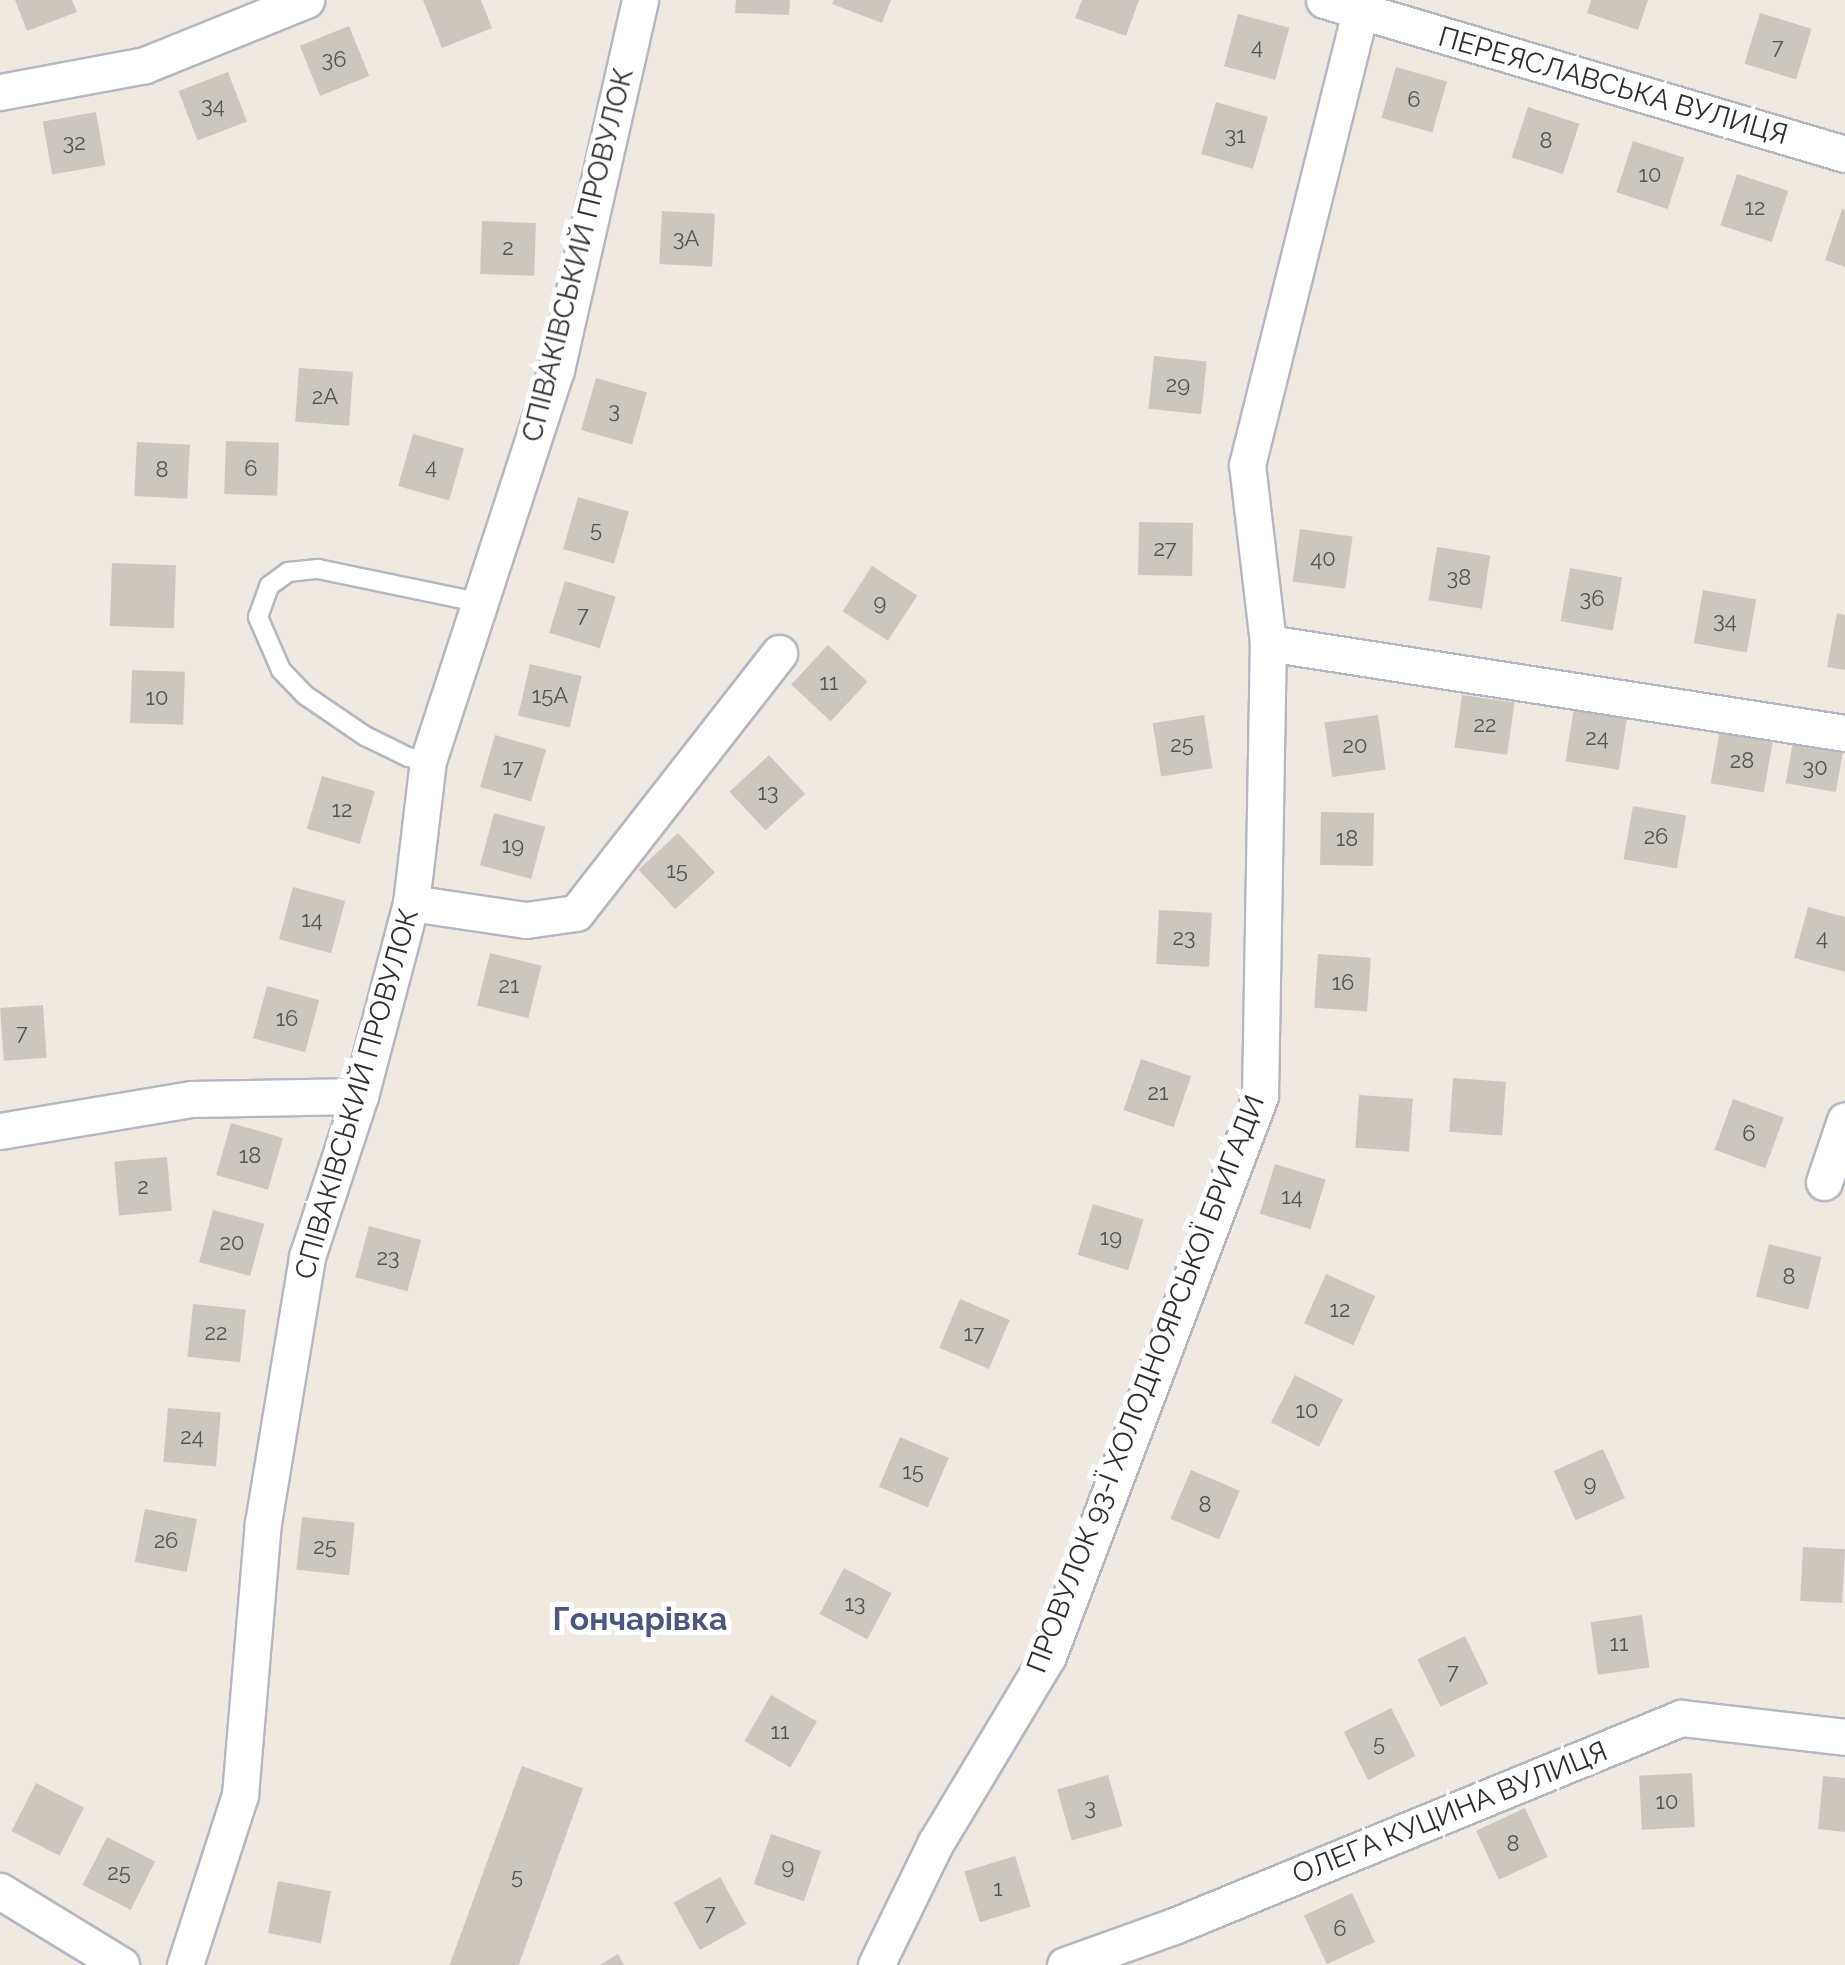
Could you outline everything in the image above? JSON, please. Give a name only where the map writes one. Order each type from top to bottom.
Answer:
[{"type":"street","points":[[0,92],[144,65],[306,0]]},
{"type":"street","name":"СПІВАКІВСЬКИЙ ПРОВУЛОК","points":[[185,1965],[240,1795],[263,1523],[308,1257],[360,1096],[411,904],[428,761],[556,370],[640,0]]},
{"type":"street","name":"ПЕРЕЯСЛАВСЬКА ВУЛИЦЯ","points":[[1324,0],[1845,154]]},
{"type":"street","name":"ПРОВУЛОК 93-Ї ХОЛОДНОЯРСЬКОЇ БРИГАДИ","points":[[876,1965],[935,1844],[1048,1656],[1260,1096],[1268,643],[1247,465],[1360,12]]},
{"type":"street","points":[[1268,643],[1845,733]]},
{"type":"street","points":[[411,904],[526,920],[576,913],[779,653]]},
{"type":"street","points":[[0,1132],[191,1099],[360,1096]]},
{"type":"street","points":[[1824,1182],[1845,1120]]},
{"type":"street","name":"ОЛЕГА КУЦИНА ВУЛИЦЯ","points":[[1065,1965],[1174,1926],[1682,1718],[1845,1736]]},
{"type":"street","points":[[0,1891],[121,1965]]},
{"type":"lane","points":[[428,761],[408,758],[365,736],[306,695],[280,670],[258,617],[269,586],[288,572],[318,569],[482,603]]},
{"type":"building","points":[[15,0],[72,0],[77,12],[27,31]]},
{"type":"building","points":[[423,0],[481,0],[492,28],[442,48]]},
{"type":"building","points":[[736,0],[790,0],[789,15],[735,13]]},
{"type":"building","points":[[834,0],[891,0],[882,23],[832,4]]},
{"type":"building","points":[[1082,0],[1139,0],[1126,36],[1075,18]]},
{"type":"building","points":[[1591,0],[1648,0],[1638,30],[1587,13]]},
{"type":"building","points":[[1760,13],[1812,29],[1796,79],[1745,64]]},
{"type":"building","points":[[1238,14],[1289,28],[1275,80],[1224,66]]},
{"type":"building","points":[[349,26],[369,76],[320,96],[300,46]]},
{"type":"building","points":[[1396,67],[1447,82],[1432,133],[1381,118]]},
{"type":"building","points":[[228,72],[247,121],[198,140],[179,91]]},
{"type":"building","points":[[1216,102],[1268,117],[1253,169],[1201,154]]},
{"type":"building","points":[[1528,107],[1579,124],[1563,174],[1512,157]]},
{"type":"building","points":[[96,112],[105,165],[52,175],[43,121]]},
{"type":"building","points":[[1633,141],[1684,158],[1668,209],[1616,192]]},
{"type":"building","points":[[1737,174],[1788,191],[1772,242],[1720,225]]},
{"type":"building","points":[[1842,209],[1845,210],[1845,267],[1825,260]]},
{"type":"building","points":[[662,211],[715,214],[712,267],[659,264]]},
{"type":"building","points":[[482,221],[536,223],[534,276],[480,274]]},
{"type":"building","points":[[1154,356],[1207,362],[1201,414],[1148,409]]},
{"type":"building","points":[[299,368],[353,372],[349,426],[295,422]]},
{"type":"building","points":[[596,378],[647,393],[632,445],[581,430]]},
{"type":"building","points":[[413,434],[464,449],[449,501],[398,486]]},
{"type":"building","points":[[226,441],[279,443],[277,496],[224,494]]},
{"type":"building","points":[[137,442],[190,445],[187,499],[134,496]]},
{"type":"building","points":[[578,497],[629,512],[614,564],[563,549]]},
{"type":"building","points":[[1139,522],[1193,523],[1192,576],[1138,575]]},
{"type":"building","points":[[1300,529],[1352,536],[1345,589],[1293,581]]},
{"type":"building","points":[[1437,547],[1490,555],[1482,609],[1429,600]]},
{"type":"building","points":[[112,563],[176,565],[174,628],[110,626]]},
{"type":"building","points":[[872,566],[917,595],[888,641],[843,611]]},
{"type":"building","points":[[1570,568],[1622,577],[1613,630],[1561,621]]},
{"type":"building","points":[[565,581],[616,596],[600,648],[549,633]]},
{"type":"building","points":[[1703,590],[1756,599],[1747,653],[1694,643]]},
{"type":"building","points":[[1837,613],[1845,615],[1845,670],[1827,667]]},
{"type":"building","points":[[828,645],[867,682],[831,721],[791,684]]},
{"type":"building","points":[[530,664],[582,676],[570,728],[518,716]]},
{"type":"building","points":[[132,670],[185,672],[183,725],[130,723]]},
{"type":"building","points":[[1462,695],[1514,702],[1507,755],[1455,747]]},
{"type":"building","points":[[1574,708],[1627,716],[1619,770],[1566,761]]},
{"type":"building","points":[[1204,715],[1212,768],[1161,776],[1153,723]]},
{"type":"building","points":[[1378,715],[1386,769],[1332,777],[1325,723]]},
{"type":"building","points":[[1720,730],[1773,739],[1764,793],[1711,783]]},
{"type":"building","points":[[1795,730],[1845,739],[1836,792],[1786,783]]},
{"type":"building","points":[[495,735],[546,750],[531,802],[480,787]]},
{"type":"building","points":[[769,755],[805,794],[766,831],[730,792]]},
{"type":"building","points":[[322,776],[375,791],[360,844],[307,829]]},
{"type":"building","points":[[1633,806],[1686,815],[1677,869],[1624,859]]},
{"type":"building","points":[[1321,812],[1374,813],[1373,866],[1320,865]]},
{"type":"building","points":[[494,813],[545,827],[531,879],[480,865]]},
{"type":"building","points":[[678,833],[715,872],[675,909],[639,870]]},
{"type":"building","points":[[293,887],[345,901],[331,953],[279,939]]},
{"type":"building","points":[[1808,907],[1845,917],[1845,972],[1794,958]]},
{"type":"building","points":[[1159,910],[1212,913],[1209,967],[1156,964]]},
{"type":"building","points":[[490,953],[541,966],[528,1018],[477,1005]]},
{"type":"building","points":[[1318,954],[1371,958],[1367,1012],[1314,1008]]},
{"type":"building","points":[[267,986],[319,1000],[305,1052],[253,1038]]},
{"type":"building","points":[[43,1005],[47,1058],[4,1061],[0,1008]]},
{"type":"building","points":[[1141,1059],[1191,1076],[1174,1127],[1123,1110]]},
{"type":"building","points":[[1453,1078],[1506,1082],[1502,1136],[1449,1132]]},
{"type":"building","points":[[1359,1095],[1413,1099],[1409,1152],[1355,1148]]},
{"type":"building","points":[[1733,1099],[1784,1117],[1765,1168],[1715,1150]]},
{"type":"building","points":[[231,1123],[283,1138],[268,1190],[216,1175]]},
{"type":"building","points":[[167,1157],[172,1211],[119,1215],[114,1162]]},
{"type":"building","points":[[1275,1164],[1326,1179],[1310,1229],[1260,1214]]},
{"type":"building","points":[[1093,1204],[1144,1219],[1128,1270],[1078,1255]]},
{"type":"building","points":[[213,1210],[264,1224],[250,1276],[199,1262]]},
{"type":"building","points":[[369,1226],[421,1240],[407,1291],[355,1277]]},
{"type":"building","points":[[1769,1244],[1821,1257],[1808,1309],[1756,1296]]},
{"type":"building","points":[[1326,1274],[1375,1296],[1353,1345],[1304,1323]]},
{"type":"building","points":[[960,1299],[1010,1320],[989,1369],[939,1348]]},
{"type":"building","points":[[193,1304],[246,1310],[240,1362],[187,1357]]},
{"type":"building","points":[[1295,1375],[1343,1400],[1319,1447],[1271,1422]]},
{"type":"building","points":[[168,1408],[221,1413],[216,1466],[163,1462]]},
{"type":"building","points":[[900,1437],[949,1458],[928,1507],[879,1487]]},
{"type":"building","points":[[1603,1449],[1625,1498],[1576,1520],[1554,1471]]},
{"type":"building","points":[[1191,1470],[1240,1491],[1219,1539],[1170,1519]]},
{"type":"building","points":[[145,1509],[197,1519],[187,1572],[135,1562]]},
{"type":"building","points":[[302,1517],[355,1523],[349,1575],[296,1570]]},
{"type":"building","points":[[1803,1547],[1845,1549],[1842,1603],[1800,1601]]},
{"type":"building","points":[[844,1568],[892,1593],[867,1639],[820,1614]]},
{"type":"building","points":[[1642,1615],[1649,1667],[1598,1675],[1591,1622]]},
{"type":"building","points":[[1465,1636],[1488,1684],[1441,1707],[1417,1659]]},
{"type":"building","points":[[771,1695],[817,1722],[790,1767],[744,1741]]},
{"type":"building","points":[[1391,1708],[1416,1756],[1368,1780],[1344,1732]]},
{"type":"building","points":[[522,1766],[583,1788],[519,1965],[450,1965]]},
{"type":"building","points":[[1692,1773],[1695,1827],[1642,1830],[1639,1776]]},
{"type":"building","points":[[1108,1775],[1123,1826],[1072,1841],[1057,1790]]},
{"type":"building","points":[[1823,1776],[1845,1778],[1845,1832],[1818,1829]]},
{"type":"building","points":[[36,1783],[84,1808],[60,1856],[11,1831]]},
{"type":"building","points":[[1525,1808],[1548,1857],[1499,1880],[1476,1831]]},
{"type":"building","points":[[771,1834],[821,1851],[804,1901],[754,1884]]},
{"type":"building","points":[[107,1837],[155,1862],[131,1910],[82,1885]]},
{"type":"building","points":[[1015,1856],[1030,1907],[980,1922],[964,1871]]},
{"type":"building","points":[[720,1877],[746,1924],[700,1950],[674,1903]]},
{"type":"building","points":[[278,1881],[331,1891],[321,1943],[268,1933]]},
{"type":"building","points":[[1352,1893],[1375,1942],[1327,1964],[1304,1915]]},
{"type":"building","points":[[618,1954],[624,1965],[600,1965]]},
{"type":"district","name":"Гончарівка","points":[[640,1619]]}]
